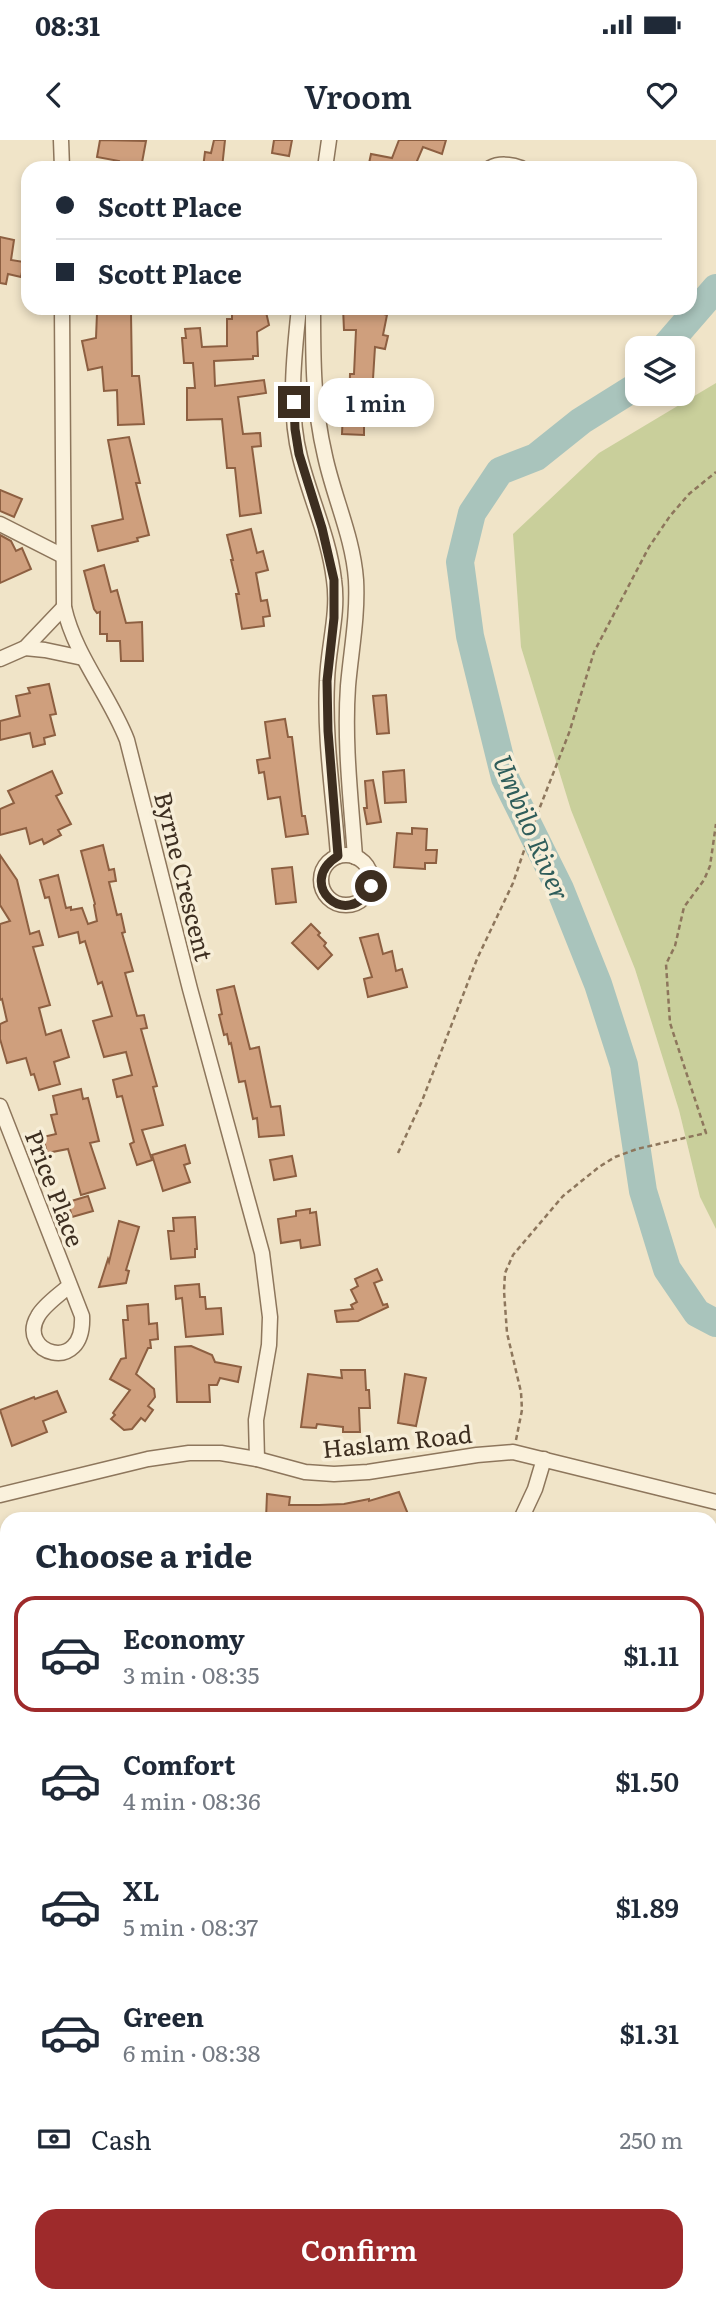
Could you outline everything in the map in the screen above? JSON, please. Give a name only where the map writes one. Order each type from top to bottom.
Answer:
[{"type":"street","points":[[61,140],[62,161]]},
{"type":"street","points":[[326,161],[329,140]]},
{"type":"street","name":"Byrne Crescent","points":[[62,315],[64,607],[74,639],[111,704],[127,740],[190,989],[262,1253],[270,1317],[269,1345],[256,1420],[257,1459]]},
{"type":"street","points":[[298,315],[295,346],[295,429],[299,454],[322,528],[334,580],[334,618],[327,681],[338,856]]},
{"type":"street","points":[[313,315],[313,382],[318,422],[325,460],[352,551],[356,580],[357,616],[348,688],[348,787],[355,857]]},
{"type":"street","points":[[0,524],[63,556]]},
{"type":"street","points":[[25,649],[64,607]]},
{"type":"street","points":[[0,659],[25,649],[83,657]]},
{"type":"street","points":[[333,786],[348,787]]},
{"type":"street","points":[[338,856],[355,857],[365,863],[371,886],[366,896],[356,904],[345,906],[325,895],[321,884],[322,872],[328,862],[338,856]]},
{"type":"street","name":"Price Place","points":[[0,1106],[82,1316],[79,1339],[72,1349],[61,1353],[48,1352],[39,1345],[33,1335],[34,1325],[38,1315],[69,1286]]},
{"type":"street","name":"Haslam Road","points":[[0,1495],[148,1459],[189,1453],[220,1453],[257,1459],[305,1472],[334,1474],[368,1472],[513,1452],[716,1502]]},
{"type":"street","points":[[524,1512],[544,1460]]},
{"type":"path","points":[[398,1153],[422,1101],[477,959],[513,883],[569,733],[594,652],[649,547],[670,516],[689,494],[716,472]]},
{"type":"path","points":[[513,1452],[521,1401],[507,1333],[504,1291],[505,1273],[513,1255],[563,1196],[599,1167],[615,1157],[637,1149],[706,1133],[670,1023],[666,964],[675,947],[684,907],[704,880],[710,866],[716,824]]},
{"type":"green space","points":[[716,383],[716,1229],[700,1197],[679,1110],[635,969],[571,810],[521,647],[513,534],[599,453],[678,406],[695,406],[695,396]]},
{"type":"building","points":[[100,140],[146,141],[142,161],[97,157]]},
{"type":"building","points":[[214,140],[225,140],[223,161],[204,161],[205,152],[211,153]]},
{"type":"building","points":[[274,140],[292,140],[289,156],[272,153]]},
{"type":"building","points":[[399,140],[446,140],[442,154],[423,147],[417,161],[370,161],[371,154],[392,158]]},
{"type":"building","points":[[0,237],[14,240],[11,260],[21,262],[21,277],[8,274],[6,284],[0,283]]},
{"type":"building","points":[[97,315],[131,315],[132,376],[139,376],[144,424],[118,425],[117,390],[104,391],[102,367],[88,370],[82,341],[96,338]]},
{"type":"building","points":[[232,315],[267,315],[269,325],[257,332],[258,356],[253,356],[253,359],[214,361],[215,386],[264,380],[266,393],[238,397],[243,434],[260,433],[261,446],[252,447],[261,513],[240,516],[235,468],[227,468],[222,419],[187,420],[187,388],[195,388],[193,363],[184,363],[182,338],[186,338],[185,329],[200,328],[202,347],[227,346],[227,319],[232,319]]},
{"type":"building","points":[[343,315],[387,315],[383,335],[388,336],[385,349],[375,347],[372,395],[364,394],[364,435],[342,434],[343,410],[349,410],[350,374],[354,374],[356,330],[344,330]]},
{"type":"building","points":[[129,437],[140,483],[136,483],[149,535],[137,538],[138,541],[98,551],[92,526],[123,519],[108,440]]},
{"type":"building","points":[[0,490],[22,499],[14,517],[0,511]]},
{"type":"building","points":[[251,529],[257,553],[263,551],[268,570],[256,573],[261,601],[267,600],[270,616],[263,617],[264,626],[242,629],[236,594],[239,594],[227,535]]},
{"type":"building","points":[[0,535],[11,541],[16,551],[22,548],[31,569],[0,583]]},
{"type":"building","points":[[104,565],[111,592],[117,590],[126,623],[142,622],[143,661],[121,661],[120,641],[107,641],[107,634],[100,634],[100,612],[97,613],[94,609],[84,571]]},
{"type":"building","points":[[49,684],[56,714],[50,715],[55,735],[44,738],[45,744],[33,747],[30,733],[0,740],[0,721],[20,716],[16,696],[30,693],[28,688]]},
{"type":"building","points":[[386,695],[389,733],[377,734],[373,696]]},
{"type":"building","points":[[285,719],[288,737],[292,737],[302,816],[305,816],[308,834],[286,837],[280,797],[268,799],[264,772],[259,773],[257,760],[270,758],[265,722]]},
{"type":"building","points":[[404,770],[406,802],[385,803],[383,772]]},
{"type":"building","points":[[52,771],[62,793],[56,796],[71,824],[58,830],[61,835],[44,844],[42,839],[30,844],[26,828],[0,835],[0,809],[14,803],[8,791]]},
{"type":"building","points":[[373,780],[381,822],[367,824],[364,808],[367,808],[365,781]]},
{"type":"building","points":[[412,828],[427,829],[426,850],[437,850],[436,863],[425,863],[425,869],[394,867],[397,833],[412,834]]},
{"type":"building","points":[[103,845],[109,870],[114,869],[116,881],[109,882],[117,915],[121,914],[125,932],[122,933],[133,971],[125,973],[137,1016],[144,1015],[147,1028],[141,1029],[157,1086],[153,1087],[163,1125],[142,1130],[152,1160],[137,1165],[130,1144],[134,1142],[122,1096],[117,1097],[113,1080],[132,1075],[126,1052],[104,1057],[93,1021],[112,1016],[102,982],[98,984],[85,941],[80,943],[78,932],[59,937],[49,897],[45,898],[40,880],[58,875],[66,908],[82,908],[88,924],[97,921],[81,851]]},
{"type":"building","points":[[0,855],[17,880],[30,934],[39,931],[43,945],[33,947],[50,1005],[39,1008],[46,1035],[61,1030],[69,1057],[54,1062],[60,1084],[39,1090],[26,1058],[7,1063],[0,1039],[0,1024],[7,1021],[2,999],[0,1000],[0,924],[10,921],[0,905]]},
{"type":"building","points":[[292,867],[296,902],[276,904],[272,869]]},
{"type":"building","points":[[311,924],[320,933],[318,935],[326,943],[324,946],[332,955],[318,969],[292,943]]},
{"type":"building","points":[[378,934],[383,954],[392,951],[396,971],[402,969],[407,987],[368,997],[364,979],[372,977],[360,938]]},
{"type":"building","points":[[234,986],[250,1049],[259,1047],[271,1107],[280,1106],[284,1135],[259,1137],[257,1118],[253,1119],[245,1081],[239,1082],[231,1043],[229,1044],[227,1034],[224,1035],[219,1015],[222,1014],[217,990]]},
{"type":"building","points":[[81,1089],[83,1099],[88,1098],[99,1141],[90,1143],[105,1188],[81,1195],[68,1149],[47,1153],[43,1137],[56,1134],[51,1115],[57,1114],[53,1096]]},
{"type":"building","points":[[185,1145],[190,1163],[184,1165],[190,1182],[163,1191],[152,1155]]},
{"type":"building","points":[[292,1156],[296,1176],[274,1180],[270,1160]]},
{"type":"building","points":[[88,1196],[93,1211],[72,1217],[68,1202]]},
{"type":"building","points":[[310,1209],[310,1213],[316,1212],[320,1245],[301,1248],[300,1240],[281,1243],[278,1219],[296,1216],[296,1211]]},
{"type":"building","points":[[195,1217],[195,1257],[171,1259],[168,1231],[174,1231],[173,1218]]},
{"type":"building","points":[[119,1221],[139,1227],[126,1270],[129,1271],[126,1283],[99,1287],[108,1259],[109,1262]]},
{"type":"building","points":[[377,1269],[382,1280],[374,1283],[383,1305],[387,1304],[388,1307],[358,1321],[337,1322],[335,1311],[353,1309],[351,1305],[357,1302],[351,1290],[358,1286],[355,1279]]},
{"type":"building","points":[[199,1284],[200,1297],[205,1297],[206,1309],[221,1308],[223,1334],[186,1337],[182,1298],[176,1299],[175,1286]]},
{"type":"building","points":[[148,1304],[149,1324],[157,1323],[158,1339],[150,1340],[151,1348],[148,1348],[136,1374],[154,1389],[155,1397],[148,1406],[153,1410],[145,1421],[141,1418],[132,1429],[124,1430],[111,1419],[130,1390],[110,1379],[121,1359],[126,1358],[123,1320],[128,1320],[127,1306]]},
{"type":"building","points":[[191,1346],[212,1355],[215,1362],[241,1367],[238,1382],[220,1378],[217,1385],[209,1385],[210,1402],[177,1402],[175,1347]]},
{"type":"building","points":[[341,1370],[365,1370],[370,1408],[359,1408],[360,1432],[343,1432],[343,1427],[317,1424],[316,1428],[301,1427],[308,1374],[342,1378]]},
{"type":"building","points":[[405,1374],[426,1378],[416,1426],[398,1423]]},
{"type":"building","points":[[57,1391],[66,1412],[43,1421],[47,1432],[12,1446],[0,1410]]},
{"type":"building","points":[[399,1492],[407,1512],[266,1512],[267,1494],[290,1497],[289,1505],[369,1501]]},
{"type":"waterway","name":"Umbilo River","points":[[697,310],[716,288]]},
{"type":"waterway","name":"Umbilo River","points":[[674,336],[693,315]]},
{"type":"waterway","name":"Umbilo River","points":[[625,394],[581,421],[536,457],[500,471],[472,513],[460,562],[470,636],[505,778],[560,889],[598,984],[624,1065],[643,1191],[667,1269],[697,1313],[716,1323]]},
{"type":"route","points":[[294,402],[299,454],[326,542],[335,595],[327,681],[328,731],[338,856],[328,862],[322,872],[321,884],[325,895],[345,906],[356,904],[366,896],[371,886]]}]
